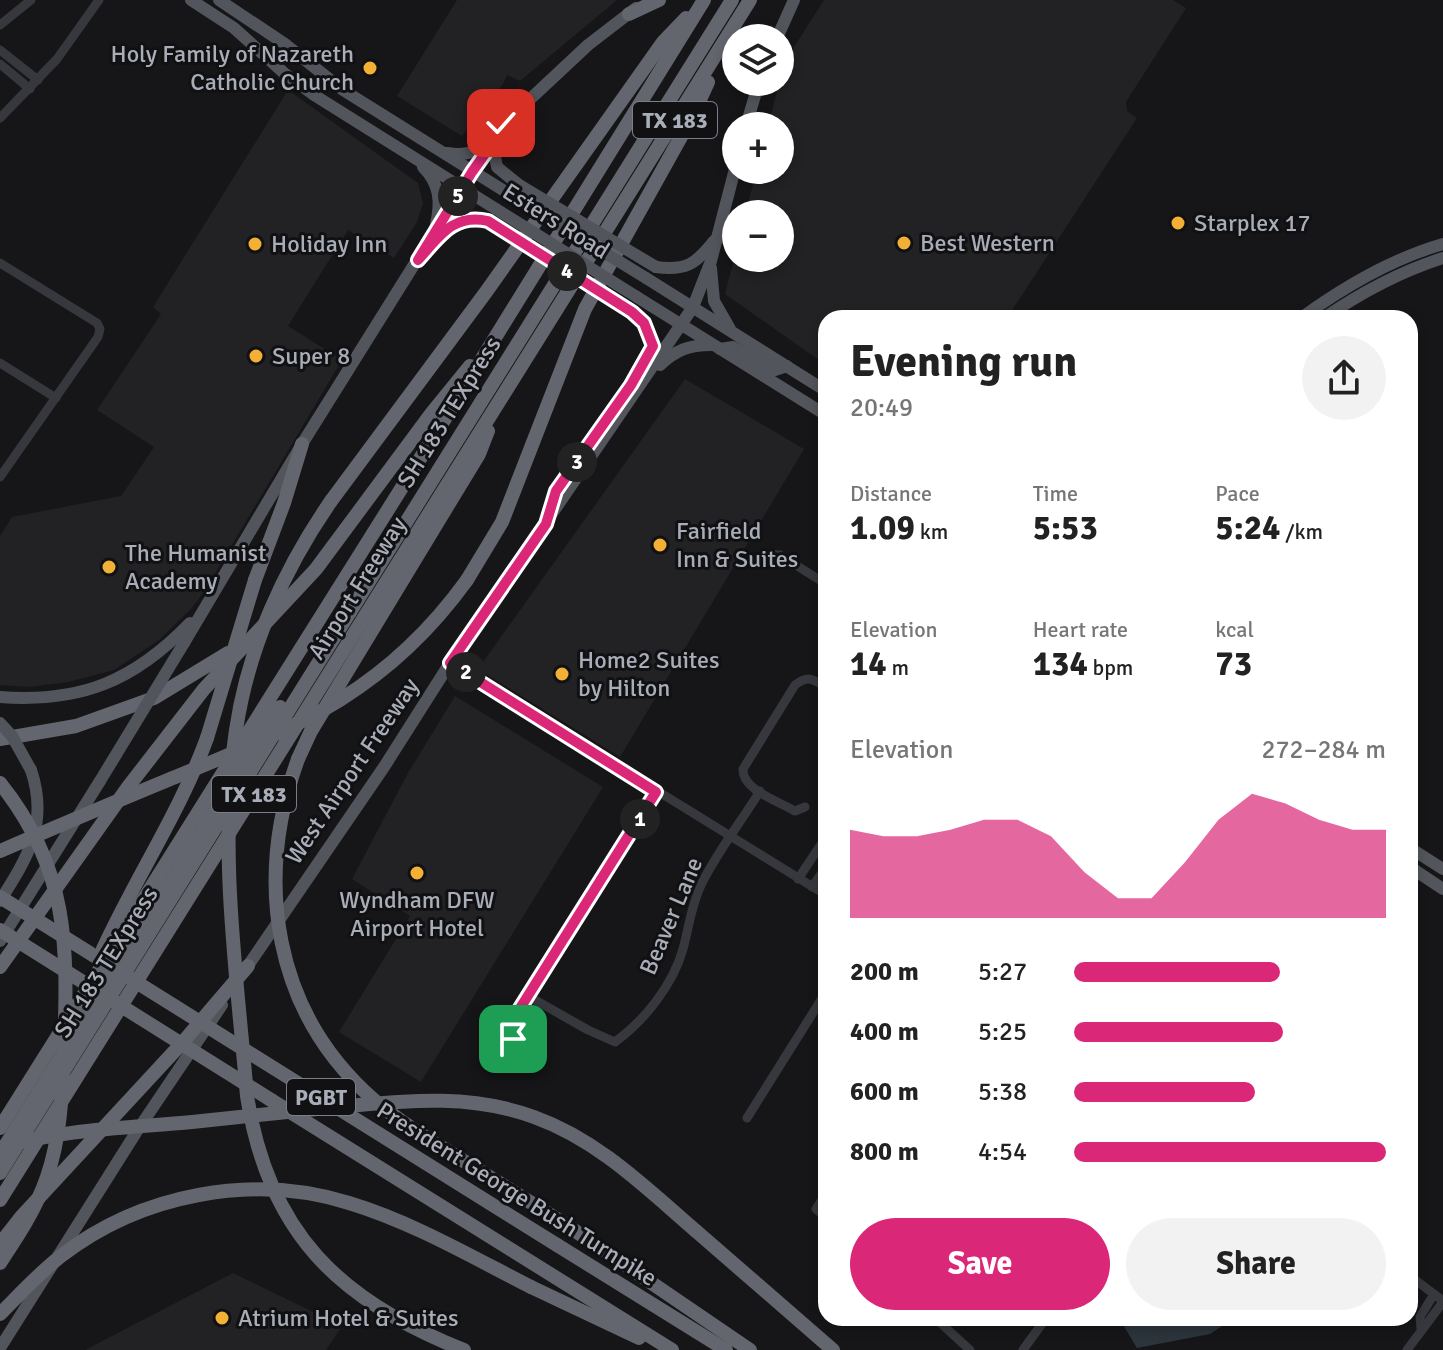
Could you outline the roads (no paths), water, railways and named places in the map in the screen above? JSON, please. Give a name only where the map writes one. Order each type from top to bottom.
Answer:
[{"type":"highway","points":[[629,14],[659,0]]},
{"type":"highway","points":[[464,1350],[417,1332],[381,1311],[327,1267],[282,1208],[262,1164],[250,1118],[228,849],[229,788],[236,729],[251,666],[275,600],[310,531],[486,292],[663,42],[703,0]]},
{"type":"highway","name":"Airport Freeway","points":[[0,1128],[703,0]]},
{"type":"highway","name":"SH 183 TEXpress","points":[[0,1151],[723,0]]},
{"type":"highway","name":"SH 183 TEXpress","points":[[0,1173],[732,0]]},
{"type":"highway","name":"Airport Freeway","points":[[735,24],[750,0]]},
{"type":"highway","name":"Airport Freeway","points":[[0,1200],[722,45]]},
{"type":"highway","points":[[0,851],[253,745],[325,711],[367,683],[410,647],[440,615],[467,580],[507,511],[585,309],[692,117],[722,51]]},
{"type":"highway","points":[[0,967],[204,689],[316,569],[454,384],[491,344]]},
{"type":"highway","points":[[507,388],[479,454],[337,687],[298,759],[276,844],[274,892],[282,948],[312,1026],[347,1073],[402,1122],[568,1226],[750,1350]]},
{"type":"highway","points":[[80,999],[121,911],[186,791],[207,738],[255,580],[302,444]]},
{"type":"highway","points":[[0,739],[76,726],[154,698],[248,640]]},
{"type":"highway","points":[[0,783],[32,832],[52,876],[67,957],[63,1080],[54,1154],[38,1201],[0,1263]]},
{"type":"highway","name":"President George Bush Turnpike","points":[[0,899],[726,1350]]},
{"type":"highway","name":"President George Bush Turnpike","points":[[0,930],[670,1350]]},
{"type":"highway","points":[[0,1244],[248,966]]},
{"type":"highway","points":[[0,1151],[68,1135],[420,1100],[472,1102],[531,1116],[610,1157],[833,1350]]},
{"type":"highway","points":[[0,1314],[61,1256],[129,1215],[177,1199],[234,1190],[303,1192],[348,1202],[399,1222],[604,1323],[670,1350]]},
{"type":"main road","name":"Esters Road","points":[[191,0],[234,28],[314,95],[818,410]]},
{"type":"main road","name":"Esters Road","points":[[219,0],[275,37],[343,90],[818,386]]},
{"type":"main road","points":[[442,151],[462,155],[476,151],[501,123],[588,45],[645,0]]},
{"type":"main road","points":[[783,24],[794,0]]},
{"type":"main road","points":[[0,941],[211,601],[302,444],[472,172],[512,116]]},
{"type":"main road","points":[[512,116],[506,137],[495,156],[497,167],[519,185],[656,267],[674,269],[687,266],[700,258],[718,236]]},
{"type":"main road","points":[[408,155],[427,171],[438,194],[440,202],[432,237]]},
{"type":"main road","name":"West Airport Freeway","points":[[0,1348],[137,1131],[693,307],[711,261],[731,184]]},
{"type":"main road","points":[[418,260],[459,220],[474,218],[488,221],[632,312],[644,323],[653,346],[631,385],[556,491],[546,524]]},
{"type":"main road","points":[[1313,310],[1366,275],[1408,254],[1443,244]]},
{"type":"main road","points":[[1336,310],[1374,286],[1443,258]]},
{"type":"main road","points":[[711,261],[714,301],[732,331]]},
{"type":"main road","points":[[648,375],[679,350],[692,345],[733,347],[775,370],[787,366]]},
{"type":"main road","points":[[776,384],[787,366]]},
{"type":"main road","points":[[0,697],[47,698],[96,687],[126,674],[164,650],[211,601]]},
{"type":"main road","points":[[0,723],[12,736],[37,786],[37,829],[23,864],[0,899]]},
{"type":"main road","points":[[1418,853],[1443,869]]},
{"type":"main road","points":[[1418,872],[1443,889]]},
{"type":"street","points":[[0,25],[31,0]]},
{"type":"street","points":[[0,118],[30,89],[76,35],[99,0]]},
{"type":"street","points":[[0,50],[38,80]]},
{"type":"street","points":[[0,64],[30,89]]},
{"type":"street","points":[[0,263],[97,323],[100,329],[98,337],[0,477]]},
{"type":"street","points":[[0,363],[56,398]]},
{"type":"street","points":[[766,554],[780,555],[818,579]]},
{"type":"street","points":[[450,663],[818,890]]},
{"type":"street","points":[[805,807],[795,811],[745,782],[743,769],[795,685],[804,678],[818,682]]},
{"type":"street","points":[[731,837],[760,791]]},
{"type":"street","points":[[513,1039],[512,1021],[656,792]]},
{"type":"street","name":"Beaver Lane","points":[[528,996],[615,1042],[634,1028],[666,986],[682,952],[688,918],[700,886],[731,837]]},
{"type":"street","points":[[798,879],[818,849]]},
{"type":"street","points":[[812,887],[818,878]]},
{"type":"street","points":[[747,1118],[818,1005]]},
{"type":"street","points":[[1407,1350],[1443,1301],[1418,1282]]},
{"type":"street","points":[[1421,1328],[1420,1317],[1434,1294]]},
{"type":"street","points":[[944,1326],[970,1350]]},
{"type":"street","points":[[1023,1350],[1040,1326]]},
{"type":"place","name":"Holy Family of Nazareth Catholic Church","points":[[370,68]]},
{"type":"place","name":"Starplex 17","points":[[1178,223]]},
{"type":"place","name":"Best Western","points":[[904,243]]},
{"type":"place","name":"Holiday Inn","points":[[255,244]]},
{"type":"place","name":"Super 8","points":[[256,356]]},
{"type":"place","name":"Fairfield Inn & Suites","points":[[660,545]]},
{"type":"place","name":"The Humanist Academy","points":[[109,567]]},
{"type":"place","name":"Home2 Suites by Hilton","points":[[562,674]]},
{"type":"place","name":"Wyndham DFW Airport Hotel","points":[[417,873]]},
{"type":"place","name":"Atrium Hotel & Suites","points":[[222,1318]]}]
